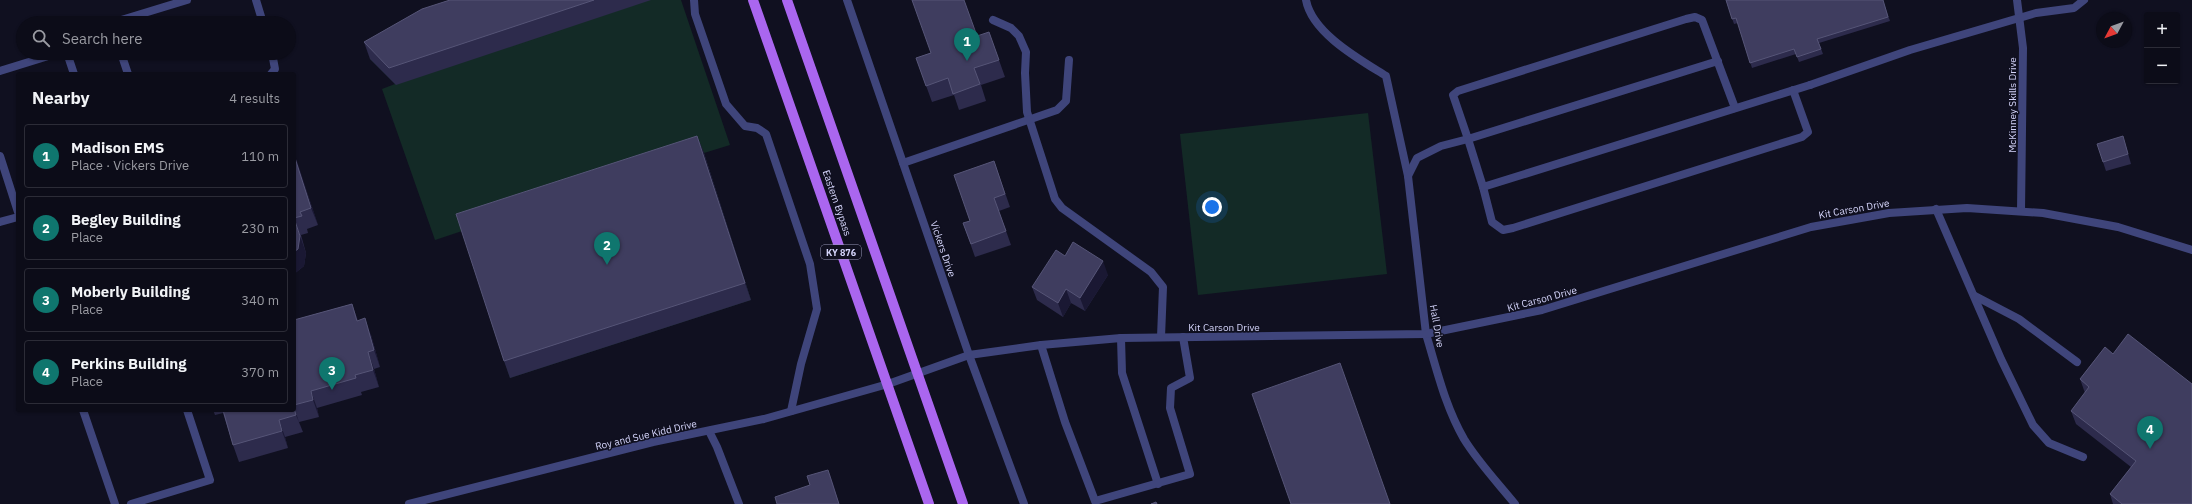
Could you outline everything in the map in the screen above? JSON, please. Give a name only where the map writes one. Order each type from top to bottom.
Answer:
[{"type":"main road","name":"Eastern Bypass","points":[[753,0],[929,504]]},
{"type":"main road","name":"Eastern Bypass","points":[[787,0],[962,504]]},
{"type":"street","points":[[134,16],[187,0]]},
{"type":"street","points":[[256,0],[261,16]]},
{"type":"street","points":[[694,0],[694,14],[726,104],[745,126],[757,128],[766,134],[810,264],[817,309],[801,364],[791,411]]},
{"type":"street","name":"Vickers Drive","points":[[847,0],[969,355],[1024,504]]},
{"type":"street","name":"Hall Drive","points":[[1306,0],[1308,10],[1334,42],[1386,76],[1408,176],[1426,334],[1446,401],[1458,428],[1472,451],[1515,504]]},
{"type":"street","name":"McKinney Skills Drive","points":[[2017,0],[2023,48],[2021,211]]},
{"type":"street","points":[[1483,187],[1810,85],[1910,50],[2036,13],[2074,8],[2084,0]]},
{"type":"street","points":[[1735,108],[1702,20],[1695,17],[1686,18],[1458,91],[1453,95],[1483,187],[1492,222],[1503,230],[1802,137],[1808,132],[1793,90]]},
{"type":"street","points":[[993,20],[1012,28],[1019,36],[1026,52],[1025,73],[1030,120],[1055,199],[1062,208],[1160,280],[1163,287],[1161,337]]},
{"type":"street","points":[[0,71],[35,60]]},
{"type":"street","points":[[69,60],[73,72]]},
{"type":"street","points":[[123,60],[127,72]]},
{"type":"street","points":[[273,60],[275,69],[273,72]]},
{"type":"street","points":[[903,163],[1030,120],[1062,107],[1066,101],[1069,60]]},
{"type":"street","points":[[1408,176],[1417,158],[1441,146],[1718,62]]},
{"type":"street","points":[[0,156],[16,206]]},
{"type":"street","name":"Kit Carson Drive","points":[[888,384],[969,355],[1041,345],[1121,338],[1426,334],[1542,310],[1812,227],[1889,213],[1967,208],[2021,211],[2068,217],[2118,227],[2192,250]]},
{"type":"street","points":[[1936,209],[2001,359],[2033,425],[2049,443],[2083,457]]},
{"type":"street","points":[[0,222],[16,218]]},
{"type":"street","points":[[1975,296],[2019,319],[2077,362]]},
{"type":"street","points":[[1041,345],[1065,422],[1095,502],[1190,474],[1170,408],[1171,388],[1190,378],[1183,337]]},
{"type":"street","points":[[1121,338],[1122,373],[1158,484]]},
{"type":"street","name":"Roy and Sue Kidd Drive","points":[[409,504],[581,460],[791,411],[888,384]]},
{"type":"street","points":[[84,412],[115,504]]},
{"type":"street","points":[[131,504],[210,480],[188,412]]},
{"type":"street","points":[[709,431],[717,447],[739,504]]},
{"type":"green space","points":[[507,0],[681,0],[730,145],[704,153],[751,300],[510,378],[462,231],[435,240],[382,89],[395,84],[370,59],[428,26]]},
{"type":"green space","points":[[1368,113],[1387,274],[1198,295],[1180,134]]},
{"type":"building","points":[[450,0],[594,0],[389,68],[364,42],[422,9]]},
{"type":"building","points":[[912,0],[964,0],[977,36],[989,32],[999,60],[974,68],[980,84],[953,94],[948,78],[926,86],[916,58],[931,53]]},
{"type":"building","points":[[1726,0],[1883,0],[1888,17],[1817,39],[1821,49],[1797,57],[1794,49],[1750,63],[1736,18],[1732,19]]},
{"type":"building","points":[[697,136],[745,283],[504,361],[456,214]]},
{"type":"building","points":[[2123,136],[2128,154],[2103,162],[2097,144]]},
{"type":"building","points":[[296,161],[311,208],[300,212],[302,216],[296,218]]},
{"type":"building","points":[[994,161],[1005,194],[994,198],[1006,231],[971,244],[963,223],[970,221],[954,175]]},
{"type":"building","points":[[296,224],[300,236],[298,249],[296,250]]},
{"type":"building","points":[[1073,242],[1103,261],[1080,298],[1066,289],[1058,303],[1032,287],[1056,250],[1065,256]]},
{"type":"building","points":[[352,304],[357,321],[365,318],[374,350],[368,352],[373,370],[355,375],[356,378],[311,391],[313,400],[296,404],[296,319]]},
{"type":"building","points":[[2128,334],[2192,384],[2192,504],[2122,504],[2110,494],[2136,461],[2071,411],[2089,387],[2080,379],[2105,347],[2113,354]]},
{"type":"building","points":[[1340,363],[1390,504],[1291,504],[1252,394]]},
{"type":"building","points":[[224,412],[295,412],[296,415],[279,420],[282,431],[233,445]]},
{"type":"building","points":[[828,470],[839,504],[777,504],[775,497],[810,485],[807,476]]},
{"type":"place","name":"Madison EMS","points":[[967,61]]},
{"type":"place","name":"Begley Building","points":[[607,265]]},
{"type":"place","name":"Moberly Building","points":[[332,390]]},
{"type":"place","name":"Perkins Building","points":[[2150,449]]}]
